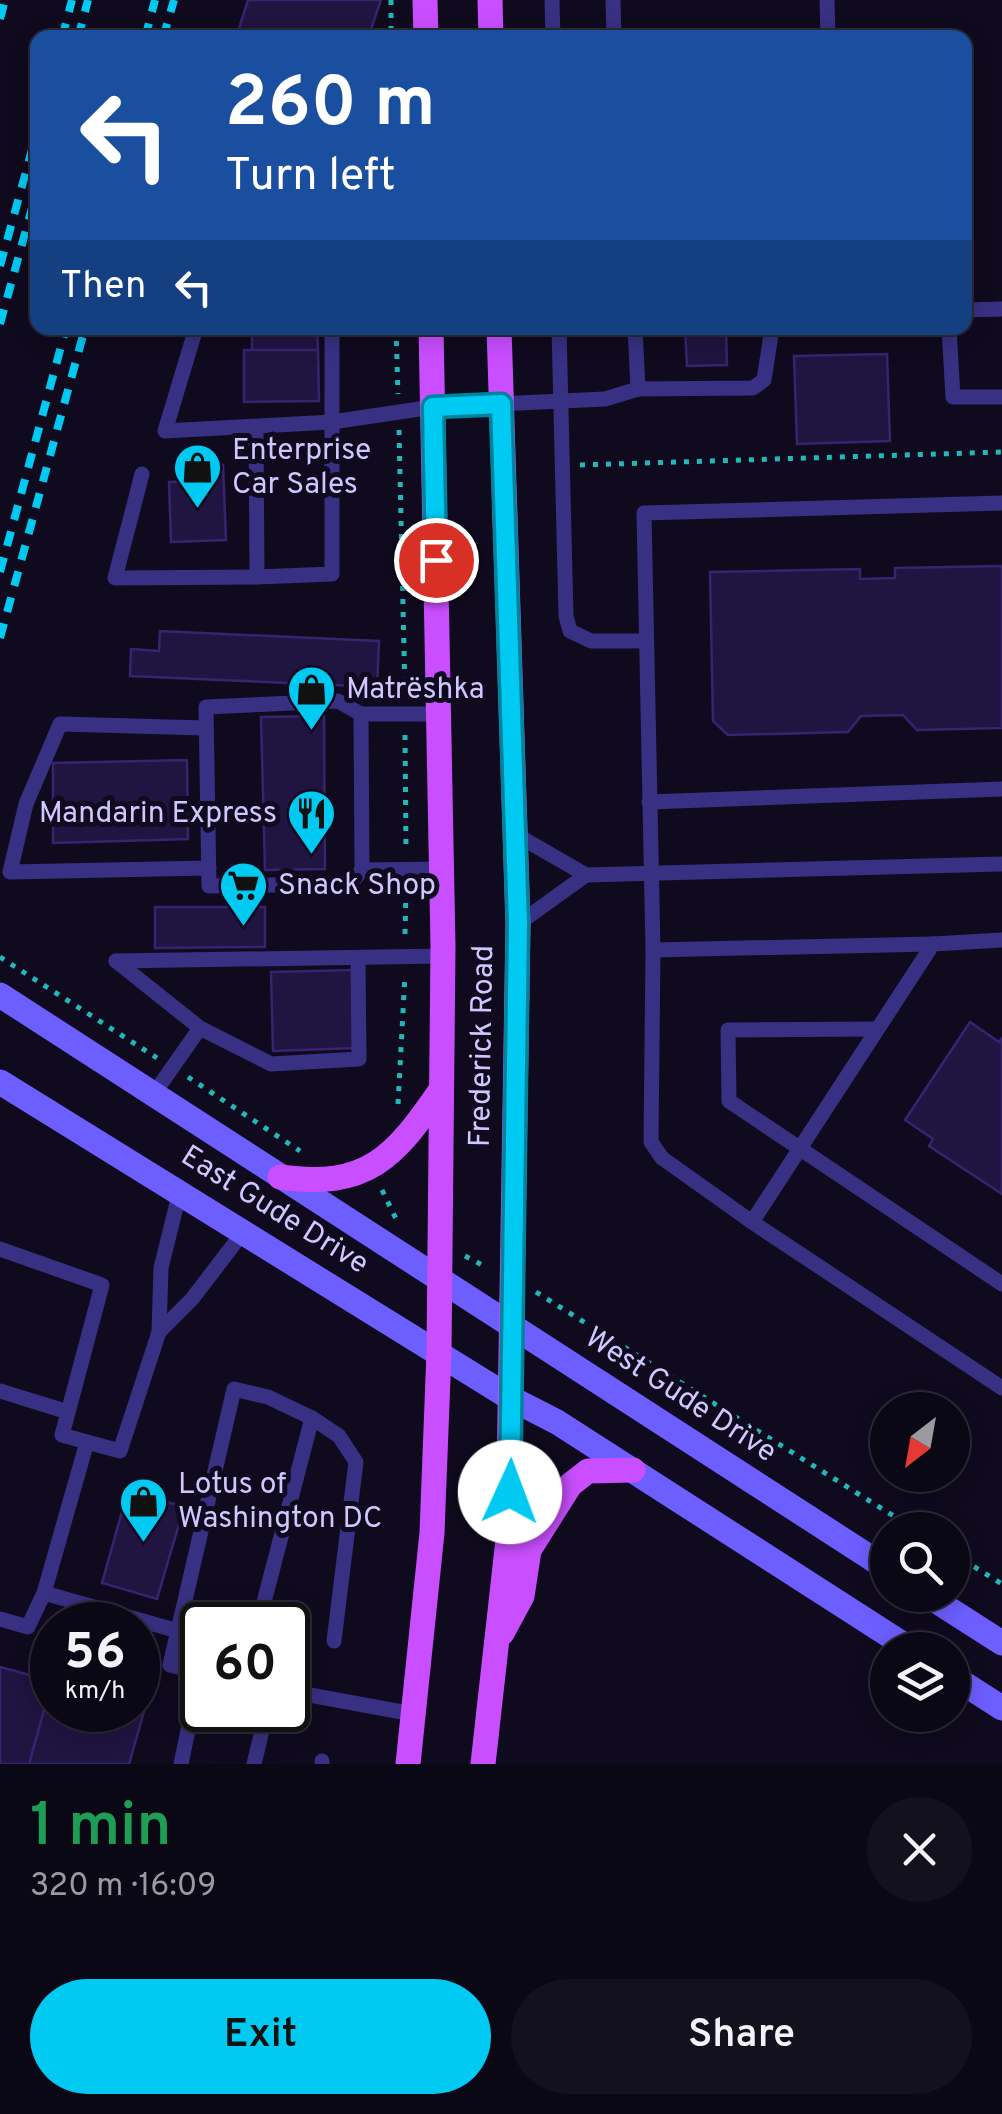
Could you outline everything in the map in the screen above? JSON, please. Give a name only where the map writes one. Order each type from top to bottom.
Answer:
[{"type":"main road","points":[[425,0],[426,30]]},
{"type":"main road","points":[[490,0],[491,30]]},
{"type":"main road","name":"Frederick Road","points":[[408,1764],[432,1533],[438,1352],[443,956],[432,335]]},
{"type":"main road","name":"Frederick Road","points":[[483,1764],[492,1651],[508,1540],[518,924],[499,335]]},
{"type":"main road","name":"East Gude Drive","points":[[0,995],[437,1279]]},
{"type":"main road","name":"East Gude Drive","points":[[0,1082],[512,1399]]},
{"type":"main road","points":[[280,1177],[334,1180],[372,1169],[397,1150],[440,1091]]},
{"type":"main road","name":"West Gude Drive","points":[[437,1279],[870,1557]]},
{"type":"main road","points":[[512,1399],[633,1470],[884,1632]]},
{"type":"main road","points":[[492,1651],[522,1596],[529,1550],[562,1494],[582,1472],[633,1470]]},
{"type":"main road","points":[[953,1612],[1002,1644]]},
{"type":"main road","points":[[970,1688],[1002,1708]]},
{"type":"lane","points":[[552,0],[553,30]]},
{"type":"lane","points":[[612,0],[614,30]]},
{"type":"lane","points":[[826,0],[828,30]]},
{"type":"lane","points":[[972,310],[1002,309]]},
{"type":"lane","points":[[194,335],[166,431],[332,422],[433,407],[606,399],[638,388],[753,388],[764,380],[771,335]]},
{"type":"lane","points":[[142,474],[116,578],[332,574],[332,335]]},
{"type":"lane","points":[[559,335],[566,616],[570,631],[591,641],[646,641]]},
{"type":"lane","points":[[635,335],[638,388]]},
{"type":"lane","points":[[950,335],[954,397],[1002,397]]},
{"type":"lane","points":[[256,427],[257,577]]},
{"type":"lane","points":[[1002,502],[644,513],[652,950],[650,1142],[662,1158],[752,1222],[1002,1388]]},
{"type":"lane","points":[[361,714],[362,870],[350,884],[209,886],[206,707],[338,700],[361,714],[439,714]]},
{"type":"lane","points":[[206,728],[60,724],[26,804],[10,872],[209,868]]},
{"type":"lane","points":[[648,802],[1002,789]]},
{"type":"lane","points":[[515,834],[586,875]]},
{"type":"lane","points":[[518,924],[586,875],[649,870],[1002,864]]},
{"type":"lane","points":[[362,870],[442,869]]},
{"type":"lane","points":[[652,950],[1002,940]]},
{"type":"lane","points":[[752,1222],[933,944]]},
{"type":"lane","points":[[358,958],[359,1059],[272,1064],[200,1028],[116,961],[443,956]]},
{"type":"lane","points":[[153,1095],[200,1028]]},
{"type":"lane","points":[[876,1028],[728,1030],[729,1101],[1002,1284]]},
{"type":"lane","points":[[0,1249],[102,1285],[62,1435],[120,1451],[159,1332],[161,1268],[180,1191]]},
{"type":"lane","points":[[159,1332],[192,1299],[244,1230]]},
{"type":"lane","points":[[180,1667],[170,1665],[234,1389],[268,1397],[312,1418],[339,1436],[356,1462],[334,1641]]},
{"type":"lane","points":[[0,1391],[68,1412]]},
{"type":"lane","points":[[264,1602],[312,1418]]},
{"type":"lane","points":[[0,1619],[28,1627],[44,1593],[88,1442]]},
{"type":"lane","points":[[44,1593],[178,1631]]},
{"type":"lane","points":[[310,1695],[413,1714]]},
{"type":"lane","points":[[181,1764],[188,1732]]},
{"type":"lane","points":[[254,1764],[262,1732]]},
{"type":"path","points":[[390,0],[390,30]]},
{"type":"path","points":[[396,335],[406,870],[398,1115]]},
{"type":"path","points":[[562,464],[1002,452]]},
{"type":"path","points":[[970,1564],[1002,1584]]},
{"type":"building","points":[[248,0],[381,0],[371,30],[239,30]]},
{"type":"building","points":[[252,335],[317,335],[318,350],[252,350]]},
{"type":"building","points":[[685,335],[726,335],[727,365],[687,366]]},
{"type":"building","points":[[244,350],[318,350],[319,401],[244,402]]},
{"type":"building","points":[[887,354],[890,441],[797,444],[794,356]]},
{"type":"building","name":"Enterprise Car Sales","points":[[223,465],[226,540],[171,542],[169,482],[204,481],[204,466]]},
{"type":"building","points":[[1002,566],[1002,728],[917,730],[903,715],[861,716],[848,732],[728,735],[713,721],[710,572],[860,569],[860,579],[895,578],[895,568]]},
{"type":"building","points":[[160,631],[379,641],[377,687],[130,676],[131,649],[159,651]]},
{"type":"building","points":[[324,716],[325,869],[265,870],[261,717]]},
{"type":"building","points":[[187,760],[188,839],[53,843],[53,763]]},
{"type":"building","points":[[155,907],[265,907],[265,947],[155,948]]},
{"type":"building","points":[[353,970],[356,1048],[273,1051],[271,972]]},
{"type":"building","points":[[970,1022],[999,1042],[1002,1038],[1002,1194],[929,1146],[933,1139],[905,1120]]},
{"type":"building","name":"Lotus of Washington DC","points":[[128,1490],[184,1507],[157,1599],[102,1583]]},
{"type":"building","points":[[0,1667],[30,1675],[30,1732],[38,1732],[29,1764],[0,1764]]},
{"type":"building","points":[[38,1732],[138,1732],[129,1764],[29,1764]]},
{"type":"railway","points":[[0,19],[5,0]]},
{"type":"railway","points":[[64,30],[72,0]]},
{"type":"railway","points":[[80,30],[88,0]]},
{"type":"railway","points":[[147,30],[155,0]]},
{"type":"railway","points":[[165,30],[174,0]]},
{"type":"railway","points":[[0,266],[30,157]]},
{"type":"railway","points":[[0,324],[30,215]]},
{"type":"railway","points":[[0,572],[64,335]]},
{"type":"railway","points":[[0,638],[83,335]]},
{"type":"place","name":"Enterprise Car Sales","points":[[197,510]]},
{"type":"place","name":"Matrëshka","points":[[311,732]]},
{"type":"place","name":"Mandarin Express","points":[[312,856]]},
{"type":"place","name":"Snack Shop","points":[[243,928]]},
{"type":"place","name":"Lotus of Washington DC","points":[[143,1544]]},
{"type":"route","points":[[436,560],[433,407],[501,404],[518,924],[510,1492]]}]
